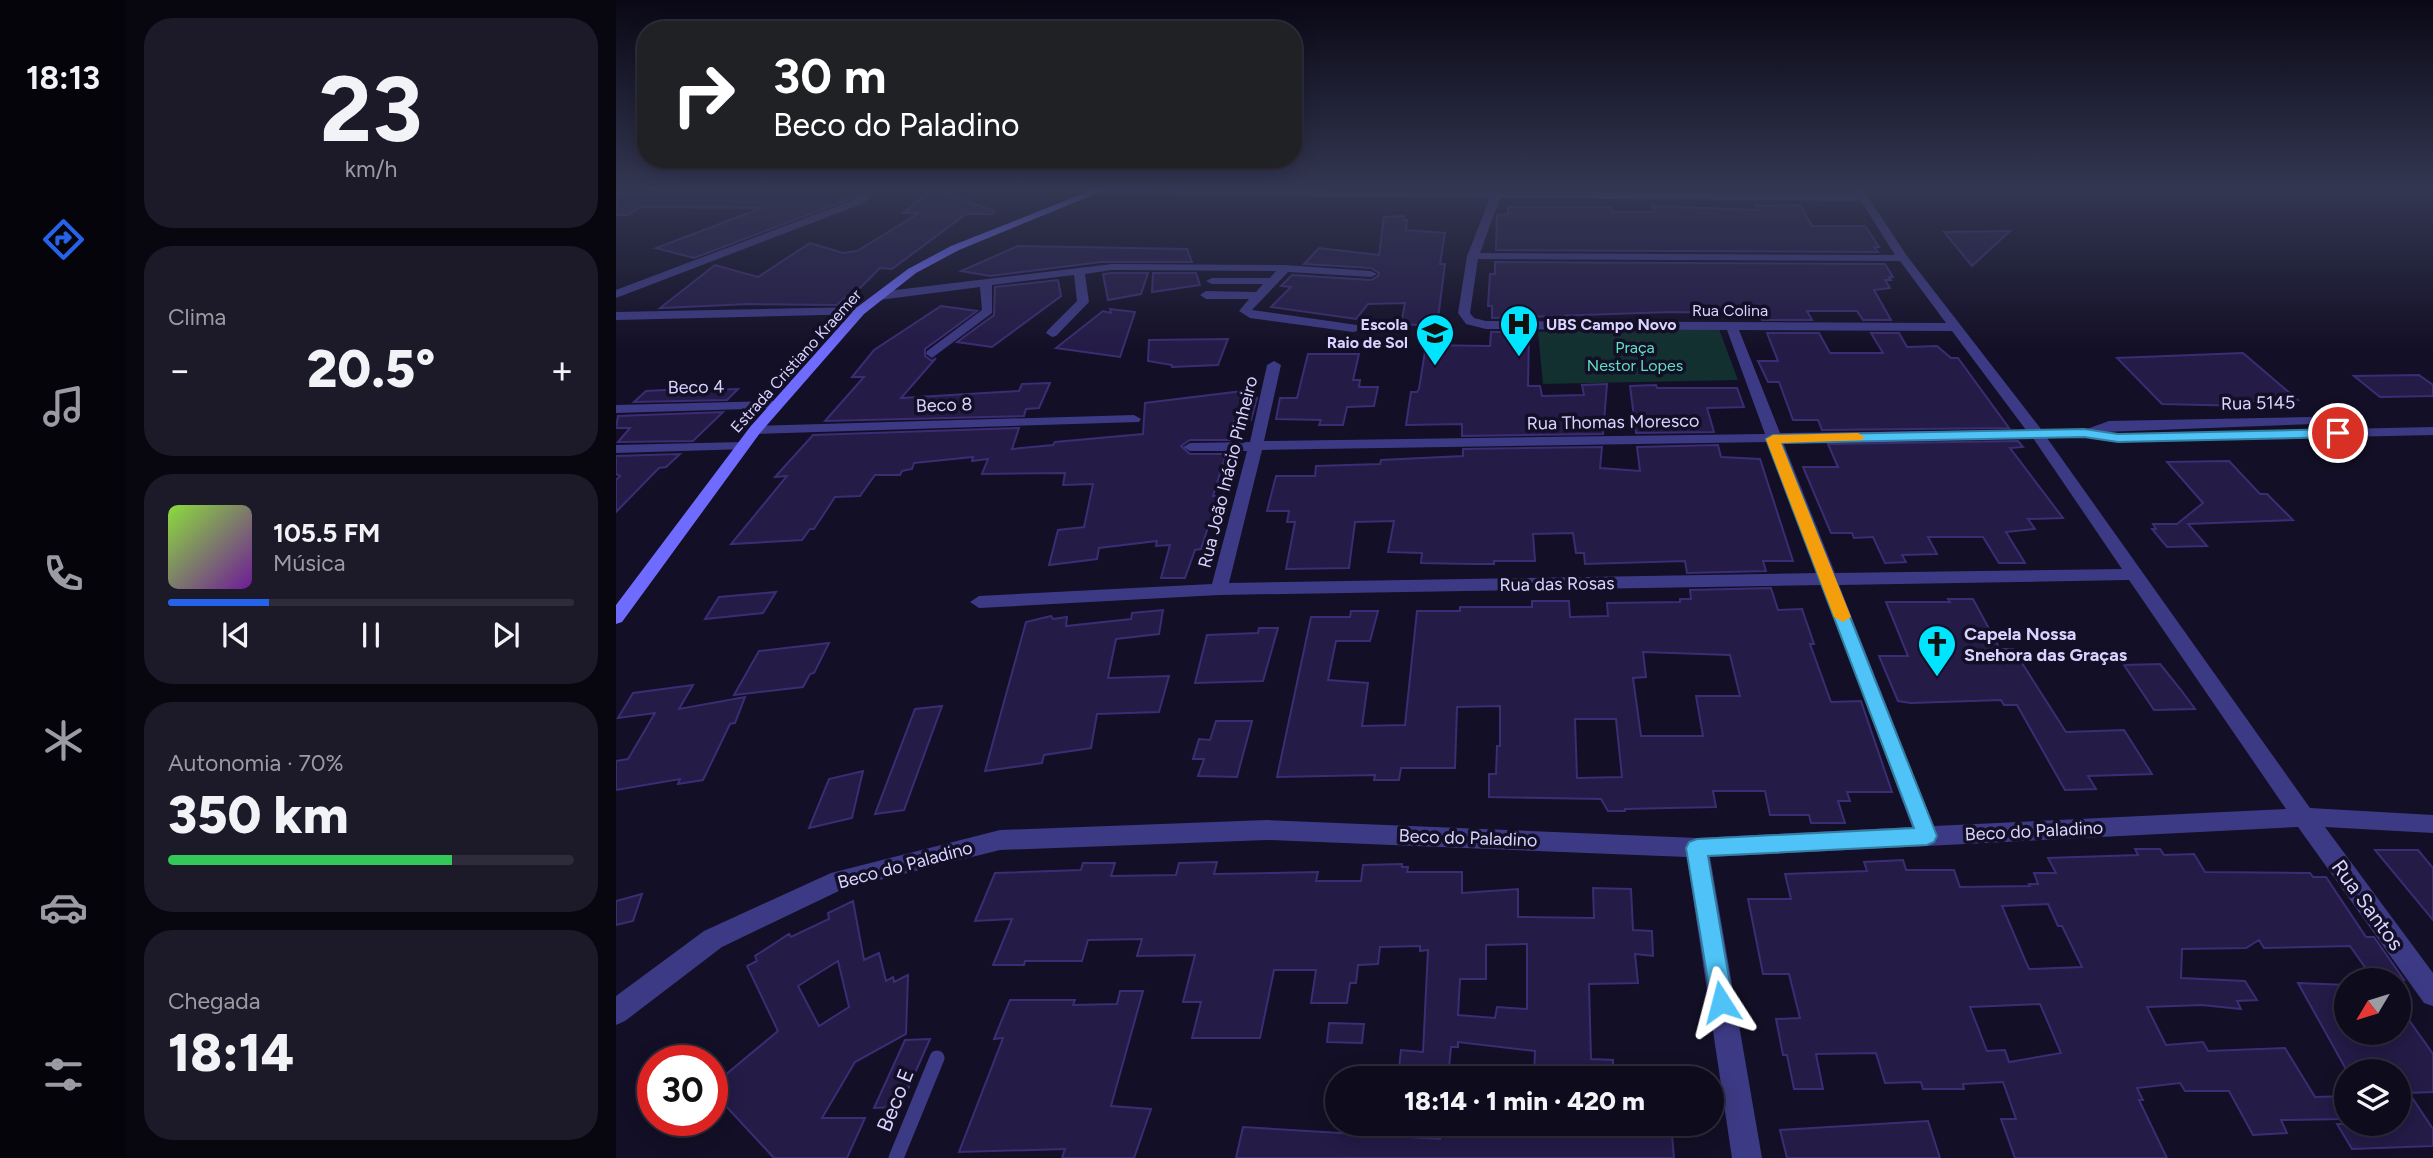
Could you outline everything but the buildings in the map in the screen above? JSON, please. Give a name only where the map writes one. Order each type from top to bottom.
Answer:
[{"type":"main road","name":"Estrada Cristiano Kraemer","points":[[616,618],[742,446],[860,311],[912,271],[970,242]]},
{"type":"street","points":[[616,295],[753,242]]},
{"type":"street","name":"Rua Colina","points":[[1478,242],[1473,256],[1464,313],[1470,321],[1486,325],[1954,327]]},
{"type":"street","points":[[1892,242],[2037,434],[2304,817]]},
{"type":"street","points":[[1473,256],[1903,258]]},
{"type":"street","points":[[879,296],[1112,268],[1285,268],[1371,274]]},
{"type":"street","points":[[1285,268],[1245,311],[1250,314],[1353,328]]},
{"type":"street","points":[[1052,333],[1083,302],[1079,272]]},
{"type":"street","points":[[1212,281],[1273,281]]},
{"type":"street","points":[[932,354],[988,310],[986,284]]},
{"type":"street","points":[[1206,295],[1258,296]]},
{"type":"street","points":[[616,316],[860,311]]},
{"type":"street","points":[[1731,325],[1927,836]]},
{"type":"street","name":"Rua João Inácio Pinheiro","points":[[1219,589],[1274,365]]},
{"type":"street","name":"Beco 4","points":[[616,409],[777,405]]},
{"type":"street","name":"Beco 8","points":[[755,430],[1134,419]]},
{"type":"street","name":"Rua 5145","points":[[2084,433],[2109,425],[2433,419]]},
{"type":"street","points":[[2351,421],[2365,432]]},
{"type":"street","name":"Rua 5145","points":[[2037,434],[2084,433],[2118,438],[2433,431]]},
{"type":"street","name":"Rua Thomas Moresco","points":[[1190,447],[2037,434]]},
{"type":"street","points":[[616,449],[742,446]]},
{"type":"street","name":"Rua das Rosas","points":[[979,602],[1219,589],[2136,574]]},
{"type":"street","name":"Beco do Paladino","points":[[616,1012],[713,939],[839,880],[1000,840],[1267,830],[1697,848],[2304,817],[2433,824]]},
{"type":"street","name":"Rua Santos","points":[[2304,817],[2433,994]]},
{"type":"street","points":[[1697,848],[1747,1158]]},
{"type":"lane","name":"Beco E","points":[[896,1158],[937,1058]]},
{"type":"green space","name":"Praça Nestor Lopes","points":[[1719,329],[1738,380],[1543,384],[1538,332]]},
{"type":"slow traffic","points":[[1843,617],[1773,439],[1858,437]]},
{"type":"place","name":"UBS Campo Novo","points":[[1519,358]]},
{"type":"place","name":"Escola Raio de Sol","points":[[1435,367]]},
{"type":"place","name":"Capela Nossa Snehora das Graças","points":[[1937,678]]},
{"type":"route","points":[[1721,1002],[1697,848],[1927,836],[1773,439],[2084,433],[2118,438],[2338,433]]}]
